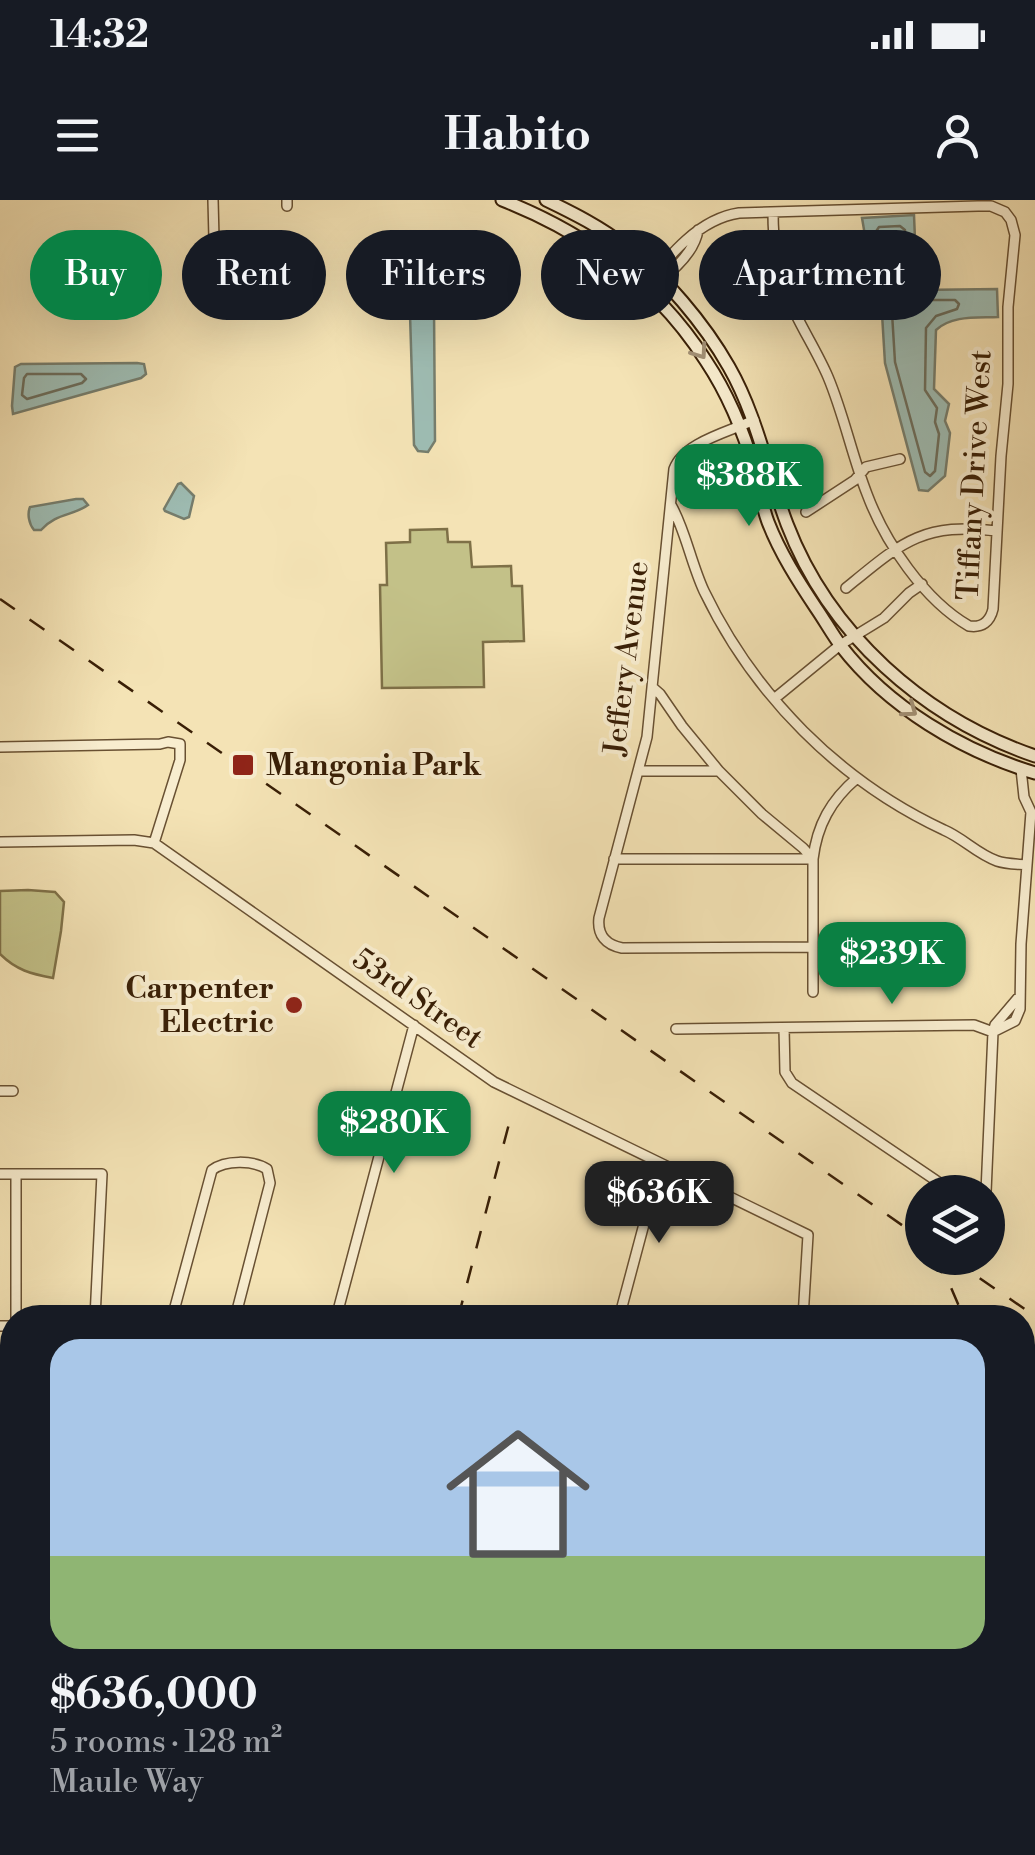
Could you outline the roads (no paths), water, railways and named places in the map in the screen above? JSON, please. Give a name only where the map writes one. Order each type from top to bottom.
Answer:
[{"type":"main road","points":[[502,200],[568,230]]},
{"type":"main road","points":[[546,200],[602,230]]},
{"type":"main road","points":[[679,300],[702,326],[737,382],[754,420],[798,550],[824,596],[854,636],[881,665],[940,710],[992,739],[1035,756]]},
{"type":"main road","points":[[676,320],[706,359],[740,426],[778,545],[840,645],[913,713],[958,742],[1030,772]]},
{"type":"street","points":[[212,200],[213,230]]},
{"type":"street","name":"Tiffany Drive West","points":[[772,212],[986,206],[1000,209],[1013,224],[1007,402],[990,618],[978,626],[964,624],[922,584]]},
{"type":"street","points":[[679,257],[696,241],[698,230],[728,214],[772,212],[780,276],[830,382],[866,494],[893,549],[922,584],[884,618],[840,645],[774,699]]},
{"type":"street","name":"Jeffery Avenue","points":[[754,420],[690,448],[674,468],[647,737],[598,924],[607,943],[622,948],[813,947]]},
{"type":"street","points":[[806,512],[855,480],[866,467],[900,459]]},
{"type":"street","points":[[670,502],[716,614],[774,699],[815,743],[857,778],[909,812],[999,862],[1027,864]]},
{"type":"street","points":[[846,588],[893,549],[922,534],[967,527],[997,531]]},
{"type":"street","points":[[652,687],[719,771],[813,858]]},
{"type":"street","points":[[0,747],[180,744],[180,760],[154,843],[0,842]]},
{"type":"street","points":[[638,771],[719,771]]},
{"type":"street","points":[[676,1029],[974,1025],[993,1032],[1015,1021],[1020,1009],[1017,999],[1031,812],[1024,786],[1030,772]]},
{"type":"street","points":[[813,992],[815,842],[823,819],[839,794],[857,778]]},
{"type":"street","name":"53rd Street","points":[[154,843],[494,1082],[808,1235],[805,1305]]},
{"type":"street","points":[[614,860],[813,858]]},
{"type":"street","points":[[987,1175],[993,1032],[999,1012],[1017,999]]},
{"type":"street","points":[[339,1305],[414,1026]]},
{"type":"street","points":[[784,1028],[785,1072],[792,1083],[928,1175]]},
{"type":"street","points":[[0,1092],[13,1091]]},
{"type":"street","points":[[176,1305],[212,1170],[224,1164],[258,1164],[267,1169],[270,1183],[238,1305]]},
{"type":"street","points":[[622,1305],[660,1164]]},
{"type":"street","points":[[0,1174],[102,1174],[96,1305]]},
{"type":"street","points":[[16,1174],[16,1305]]},
{"type":"water","points":[[914,215],[915,230],[864,230],[862,218]]},
{"type":"water","points":[[997,289],[998,317],[957,320],[936,330],[934,389],[949,404],[945,421],[950,433],[945,476],[928,491],[919,490],[885,363],[882,320],[941,320],[941,290]]},
{"type":"water","points":[[410,320],[434,320],[435,441],[428,452],[418,451],[414,445]]},
{"type":"water","points":[[21,364],[144,364],[146,374],[141,378],[13,414],[15,367]]},
{"type":"water","points":[[181,483],[194,496],[189,517],[184,519],[164,509]]},
{"type":"water","points":[[83,499],[88,505],[53,520],[41,530],[32,528],[30,507]]},
{"type":"railway","points":[[0,599],[905,1227]]},
{"type":"railway","points":[[461,1305],[510,1120]]},
{"type":"railway","points":[[944,1275],[958,1305]]},
{"type":"railway","points":[[975,1275],[1019,1305]]},
{"type":"place","name":"Mangonia Park","points":[[243,765]]},
{"type":"place","name":"Carpenter Electric","points":[[294,1005]]}]
